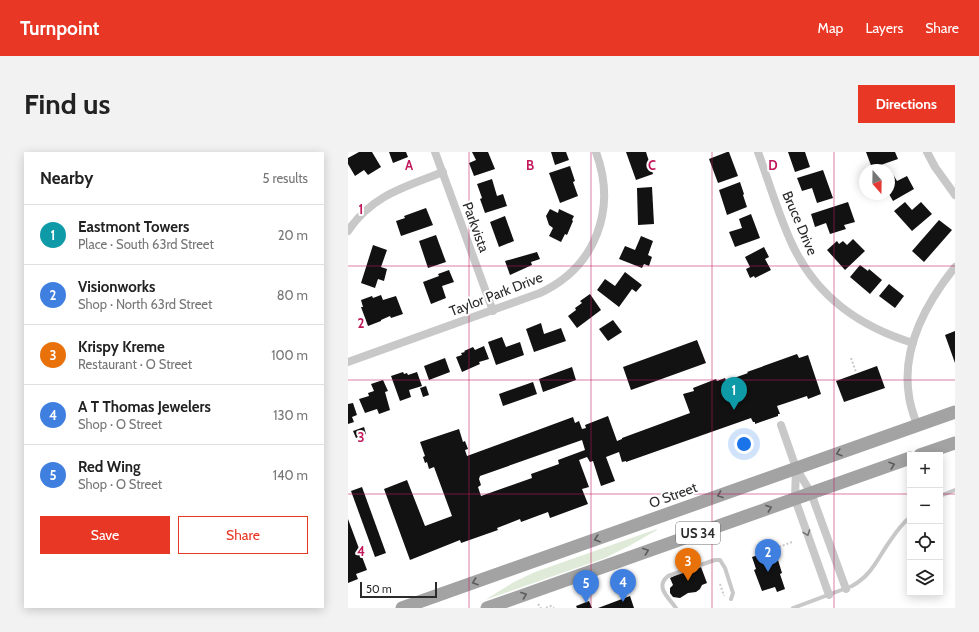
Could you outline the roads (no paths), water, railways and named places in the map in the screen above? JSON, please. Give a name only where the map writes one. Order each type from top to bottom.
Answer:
[{"type":"main road","name":"O Street","points":[[402,608],[955,412]]},
{"type":"main road","points":[[929,452],[955,443]]},
{"type":"main road","name":"US 34","points":[[487,608],[907,459]]},
{"type":"street","name":"Parkvista","points":[[435,152],[493,310]]},
{"type":"street","name":"Taylor Park Drive","points":[[349,359],[540,293],[554,286],[572,272],[595,240],[605,202],[602,170],[596,152]]},
{"type":"street","name":"Bruce Drive","points":[[758,152],[792,244],[816,283],[834,301],[853,316],[879,331],[913,342]]},
{"type":"street","points":[[926,152],[955,195]]},
{"type":"street","points":[[348,231],[366,209],[386,195],[443,172]]},
{"type":"street","points":[[917,425],[909,395],[907,380],[913,342],[921,320],[931,300],[955,267]]},
{"type":"street","points":[[781,425],[796,468],[812,493],[846,589]]},
{"type":"street","points":[[796,468],[794,498],[829,595]]},
{"type":"lane","points":[[943,495],[955,490]]},
{"type":"lane","points":[[794,608],[846,589],[868,575],[897,530],[907,519]]},
{"type":"lane","points":[[676,608],[669,602],[664,590],[663,586],[665,578],[715,560],[720,560],[726,568],[733,593],[728,599]]},
{"type":"place","name":"Eastmont Towers","points":[[734,410]]},
{"type":"place","name":"Visionworks","points":[[768,572]]},
{"type":"place","name":"Krispy Kreme","points":[[688,581]]},
{"type":"place","name":"A T Thomas Jewelers","points":[[623,602]]},
{"type":"place","name":"Red Wing","points":[[586,603]]}]
